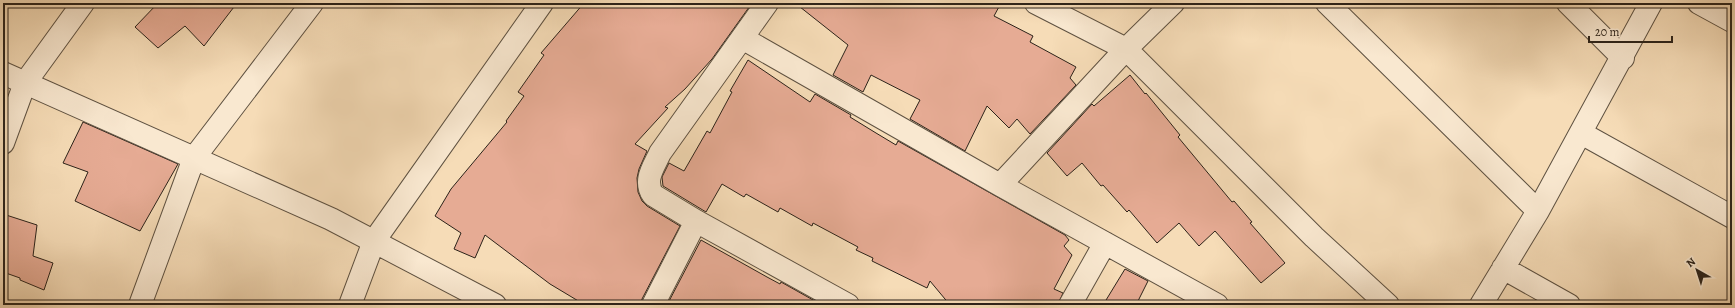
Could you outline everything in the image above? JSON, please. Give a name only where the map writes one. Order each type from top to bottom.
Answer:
[{"type":"street","points":[[3,143],[25,83],[83,3]]},
{"type":"street","points":[[140,305],[194,158],[312,3]]},
{"type":"street","points":[[350,305],[374,241],[542,3]]},
{"type":"street","points":[[767,3],[660,153],[648,179],[649,189],[653,195],[696,222],[848,305]]},
{"type":"street","points":[[1036,3],[1126,49],[1314,237],[1388,305]]},
{"type":"street","points":[[1000,184],[1126,49],[1174,3]]},
{"type":"street","points":[[1327,3],[1538,212]]},
{"type":"street","points":[[1568,3],[1622,58]]},
{"type":"street","points":[[1481,305],[1538,212],[1651,3]]},
{"type":"street","points":[[1699,3],[1732,21]]},
{"type":"street","points":[[742,38],[1217,305]]},
{"type":"street","points":[[3,73],[331,219],[495,305]]},
{"type":"street","points":[[1581,133],[1732,217]]},
{"type":"street","points":[[653,305],[696,222]]},
{"type":"street","points":[[1070,305],[1106,243]]},
{"type":"street","points":[[1503,268],[1569,305]]},
{"type":"building","points":[[158,3],[237,3],[204,46],[185,26],[158,48],[135,27]]},
{"type":"building","points":[[584,3],[752,3],[712,59],[685,89],[665,107],[668,108],[635,144],[647,151],[639,169],[637,178],[638,192],[642,201],[647,206],[680,226],[642,299],[641,305],[585,305],[550,284],[485,235],[475,258],[454,249],[461,233],[435,216],[451,189],[507,122],[506,121],[524,96],[518,92],[544,55],[541,53]]},
{"type":"building","points":[[795,3],[1001,3],[994,16],[1033,36],[1030,42],[1076,67],[1070,78],[1076,85],[1030,134],[1017,119],[1009,128],[987,106],[965,151],[910,119],[920,100],[871,75],[863,92],[833,75],[848,45]]},
{"type":"building","points":[[748,60],[810,102],[815,94],[851,115],[850,117],[896,145],[898,141],[1065,235],[1069,240],[1064,246],[1072,255],[1054,289],[1063,293],[1058,305],[950,305],[930,281],[927,288],[872,261],[873,258],[856,250],[858,247],[813,223],[812,226],[780,208],[778,212],[746,194],[744,197],[722,184],[706,212],[663,186],[662,177],[669,163],[684,171],[707,131],[710,133],[732,92],[730,91]]},
{"type":"building","points":[[1130,75],[1180,135],[1178,137],[1232,202],[1234,201],[1252,222],[1250,223],[1285,263],[1261,283],[1215,231],[1199,246],[1179,223],[1157,243],[1129,210],[1127,212],[1103,185],[1101,186],[1082,163],[1067,176],[1047,153],[1092,104],[1094,106]]},
{"type":"building","points":[[83,122],[178,164],[140,231],[75,201],[88,172],[63,163]]},
{"type":"building","points":[[3,214],[37,225],[33,256],[53,263],[44,290],[20,280],[20,278],[3,272]]},
{"type":"building","points":[[701,240],[780,284],[781,282],[822,305],[667,305]]},
{"type":"building","points":[[1125,269],[1148,281],[1136,305],[1103,305]]}]
